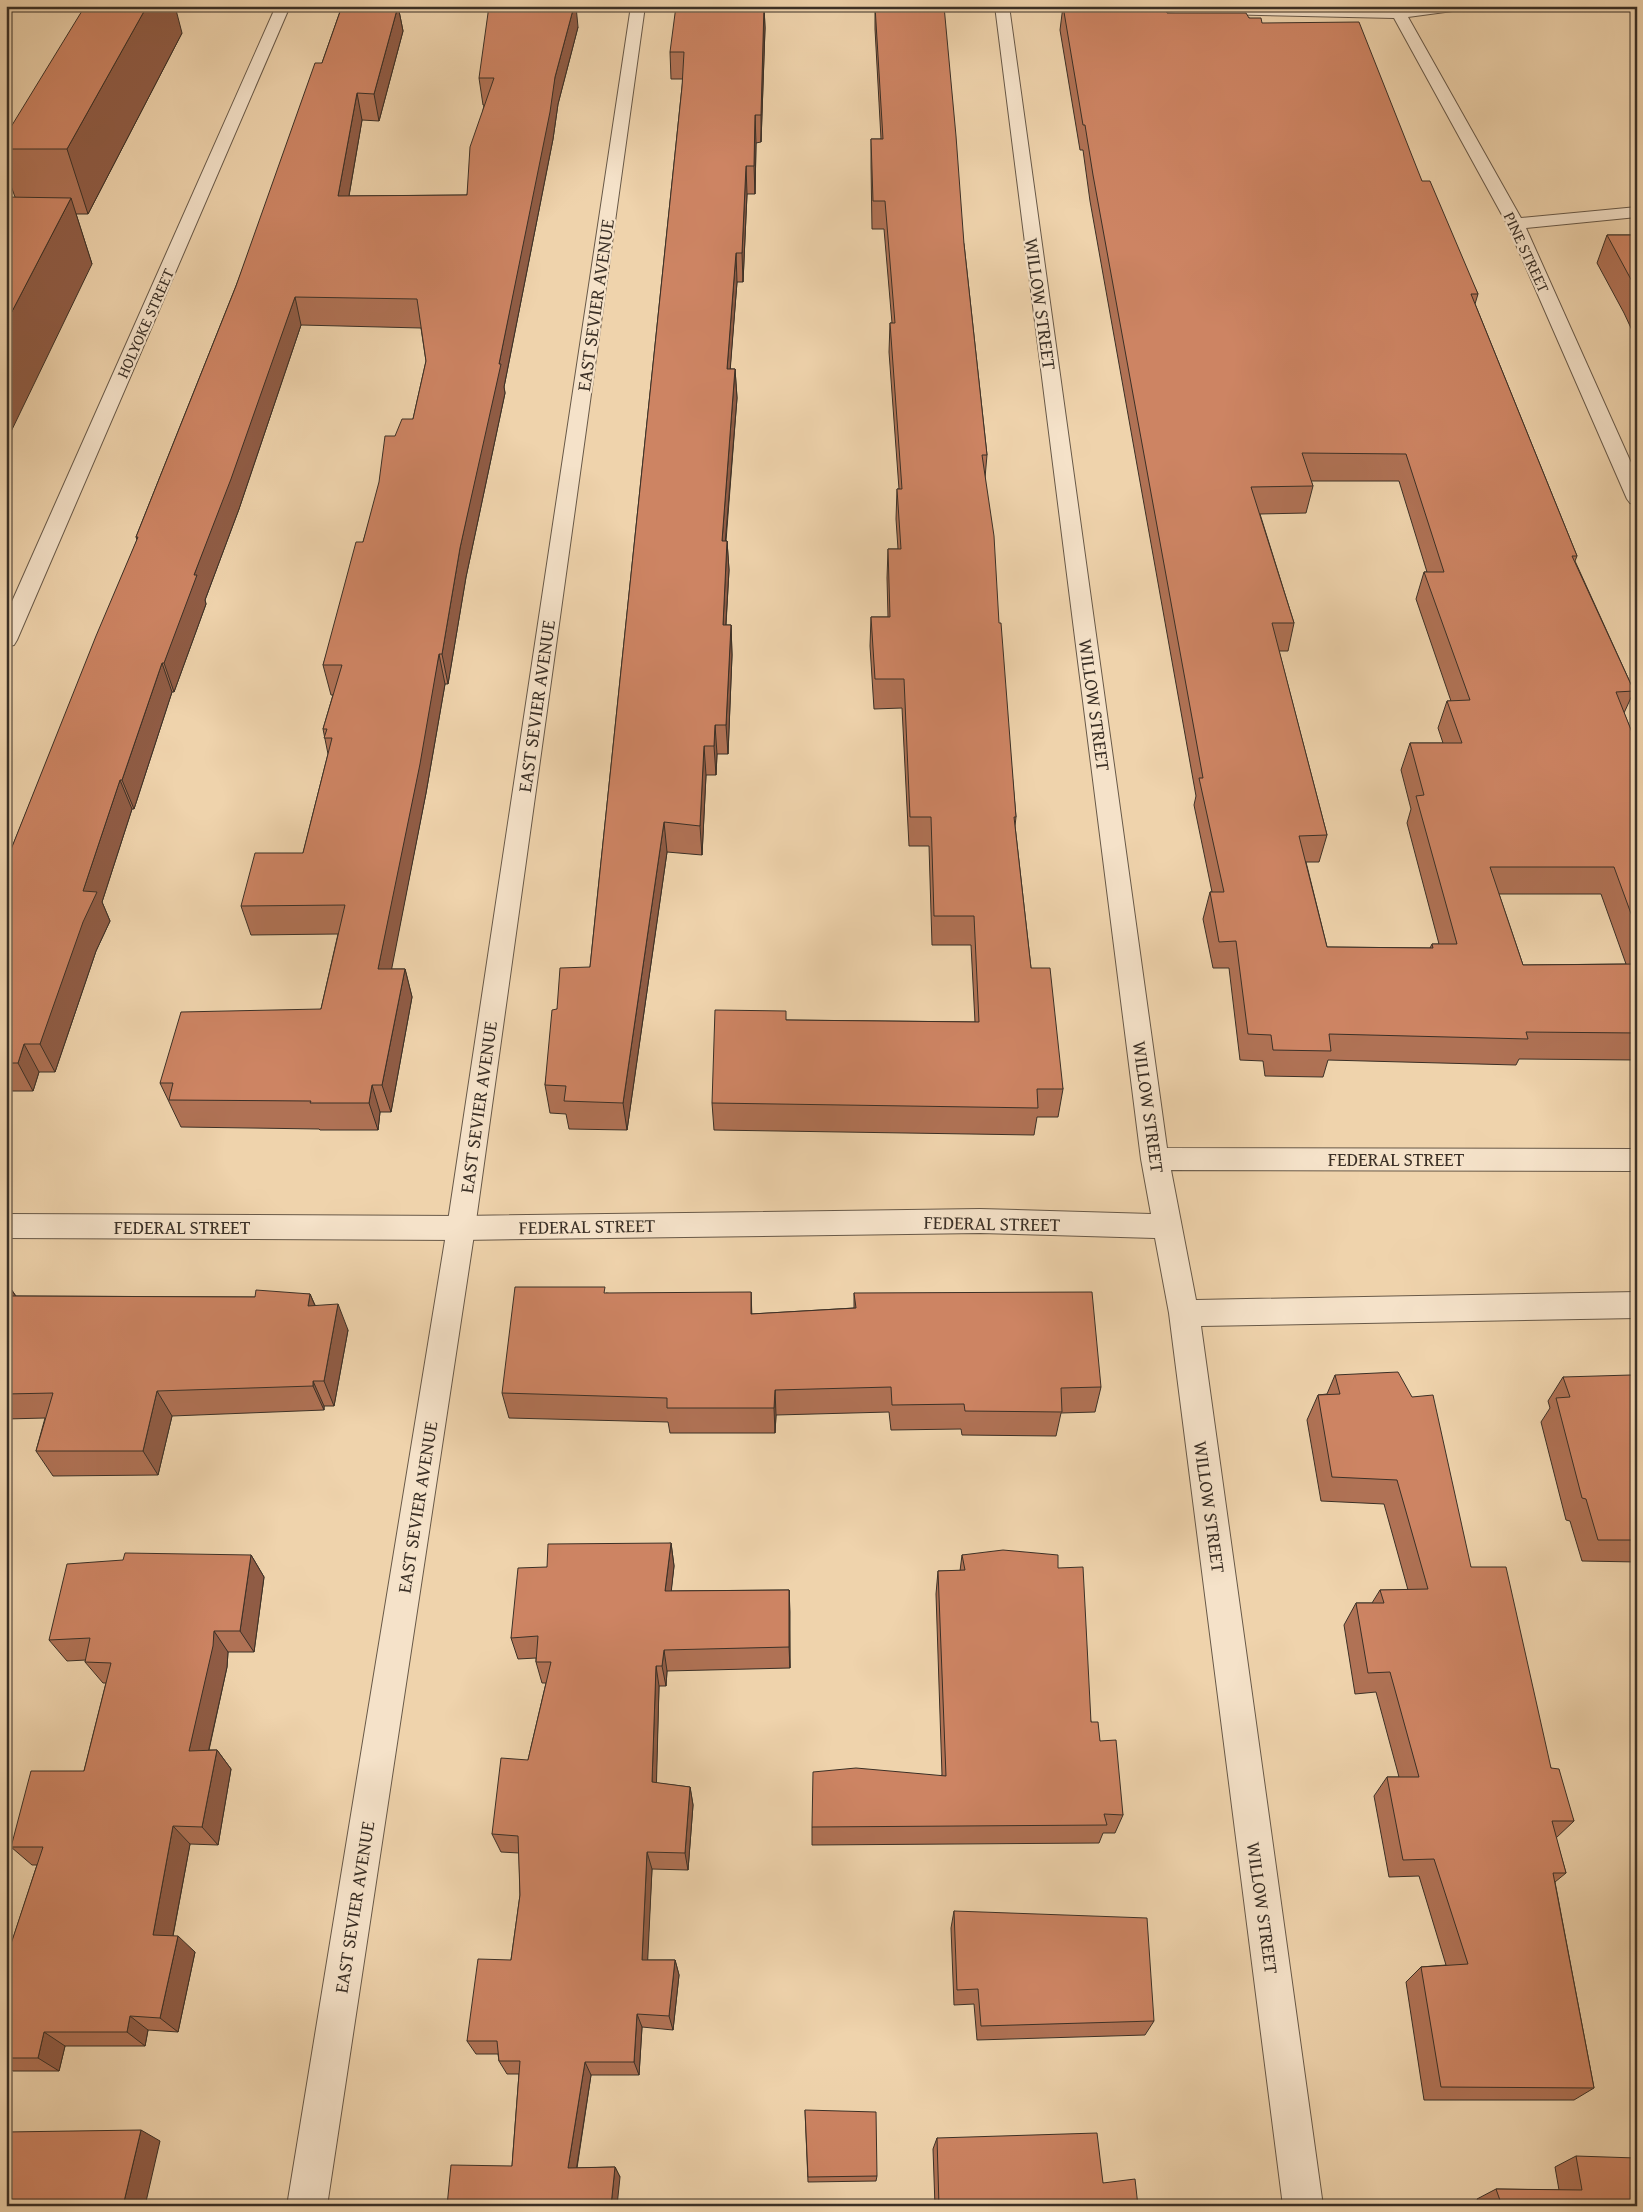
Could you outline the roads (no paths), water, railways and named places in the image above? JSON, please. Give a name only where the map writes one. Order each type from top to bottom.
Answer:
[{"type":"street","name":"HOLYOKE STREET","points":[[6,640],[283,6]]},
{"type":"street","name":"EAST SEVIER AVENUE","points":[[307,2206],[461,1228],[638,6]]},
{"type":"street","name":"WILLOW STREET","points":[[1002,6],[1155,1159],[1184,1313],[1303,2206]]},
{"type":"street","points":[[1036,6],[1399,14],[1460,6]]},
{"type":"street","name":"PINE STREET","points":[[1399,14],[1516,224],[1637,499]]},
{"type":"street","points":[[1516,224],[1637,212]]},
{"type":"street","name":"FEDERAL STREET","points":[[1155,1159],[1637,1160]]},
{"type":"street","name":"FEDERAL STREET","points":[[6,1226],[461,1228],[980,1221],[1168,1226]]},
{"type":"street","points":[[1184,1313],[1637,1305]]}]
